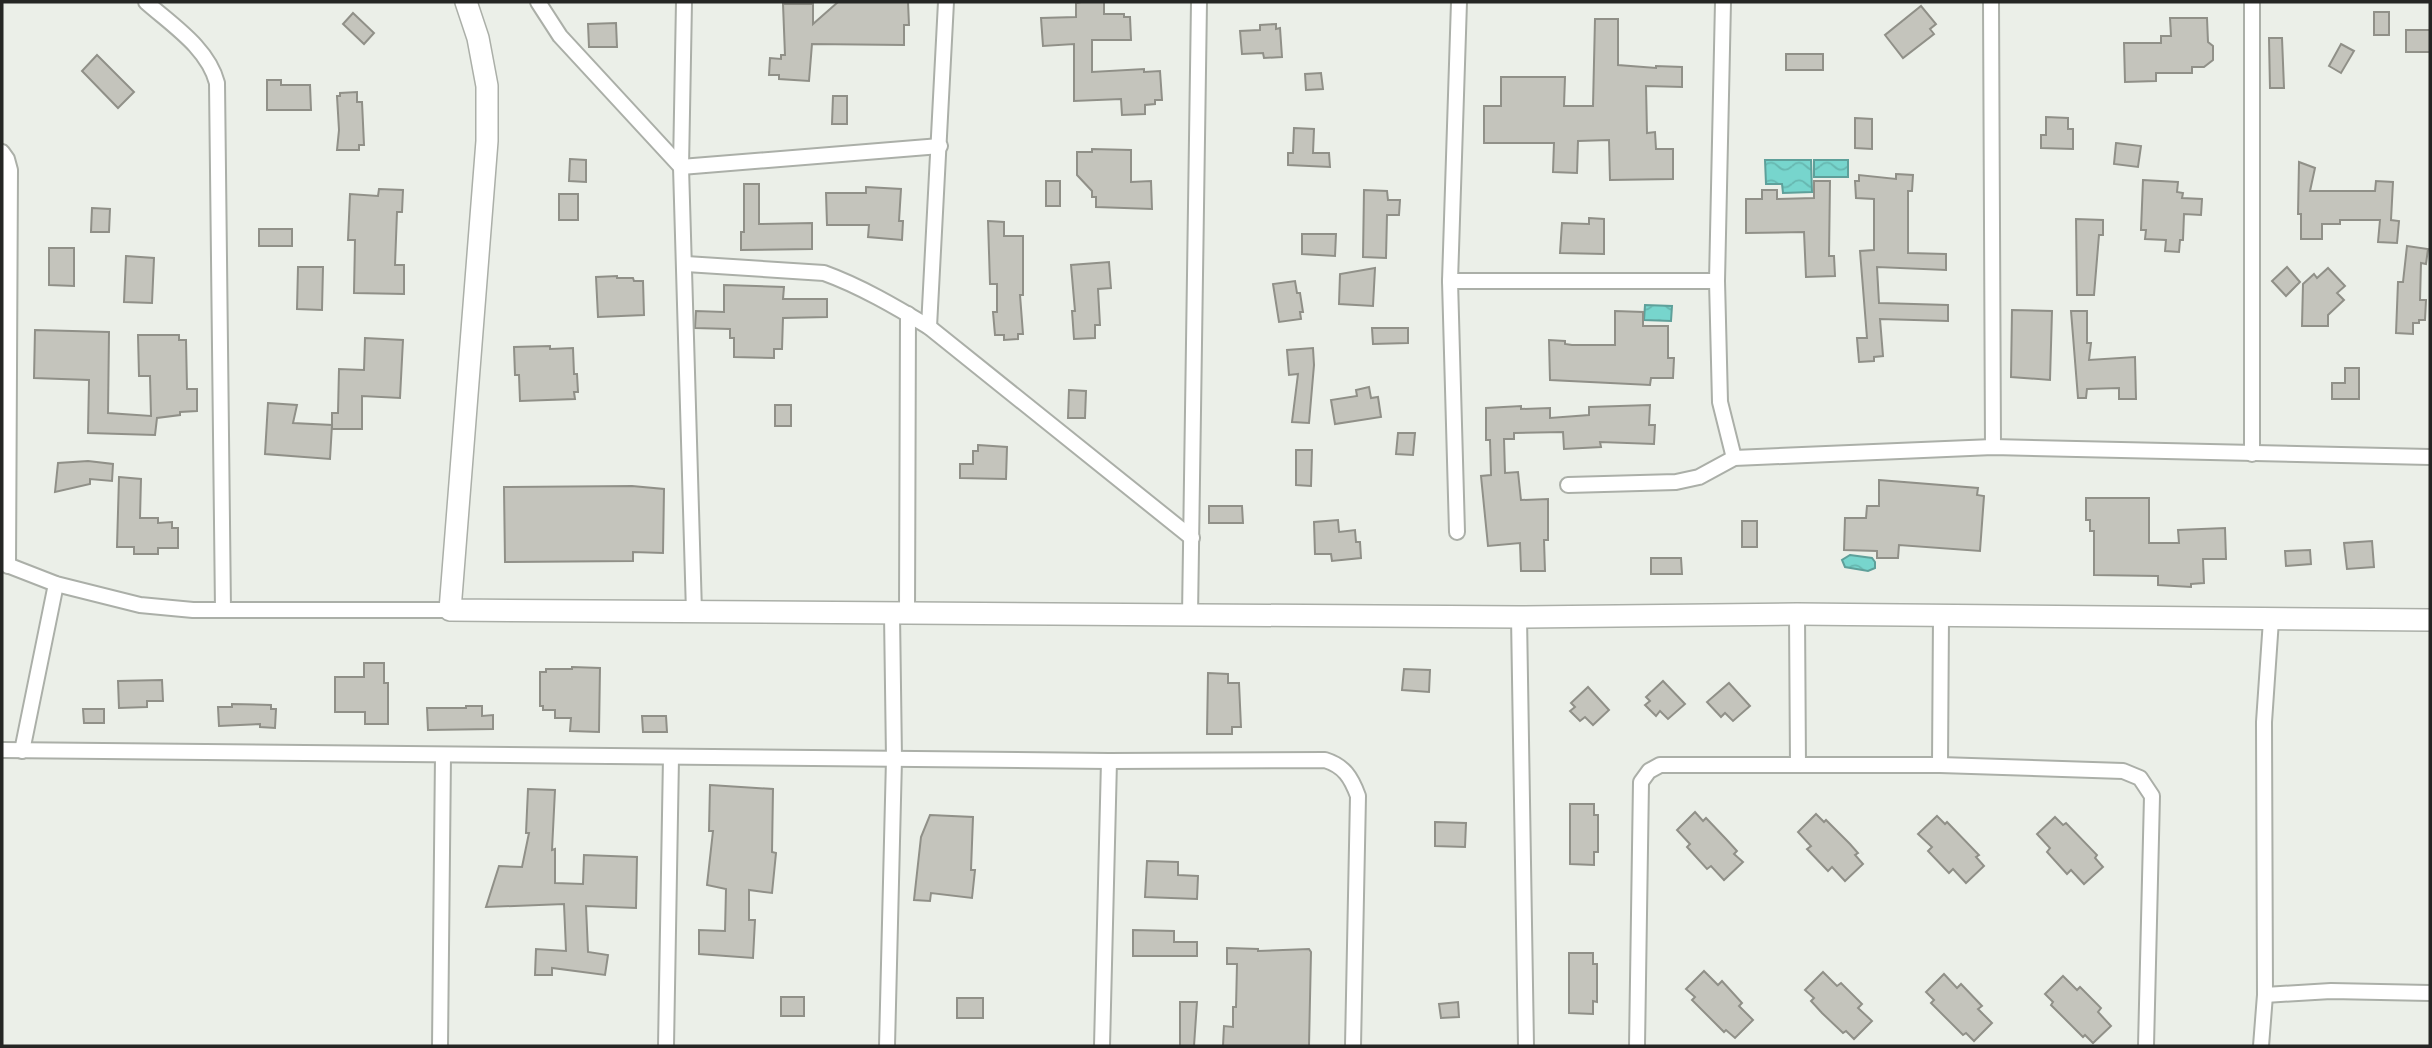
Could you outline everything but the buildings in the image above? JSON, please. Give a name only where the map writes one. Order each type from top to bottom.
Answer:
[{"type":"street","points":[[146,2],[201,51],[211,66],[217,83],[223,610]]},
{"type":"street","points":[[450,610],[487,141],[487,86],[478,38],[467,2]]},
{"type":"street","points":[[538,2],[560,36],[681,166]]},
{"type":"street","points":[[684,2],[681,166],[686,264],[694,612]]},
{"type":"street","points":[[929,327],[946,2]]},
{"type":"street","points":[[1191,616],[1199,2]]},
{"type":"street","points":[[1457,532],[1450,281],[1459,2]]},
{"type":"street","points":[[1723,2],[1717,281],[1720,402],[1734,458]]},
{"type":"street","points":[[1990,2],[1993,447]]},
{"type":"street","points":[[2252,2],[2252,454]]},
{"type":"street","points":[[681,166],[940,146]]},
{"type":"street","points":[[2,152],[10,170],[5,565],[57,584],[140,605],[223,610],[1519,617],[1797,614],[2430,620]]},
{"type":"street","points":[[686,264],[824,273],[842,279],[908,314],[929,327],[1192,538]]},
{"type":"street","points":[[1450,281],[1717,281]]},
{"type":"street","points":[[887,1046],[908,314]]},
{"type":"street","points":[[1568,485],[1675,482],[1699,477],[1734,458],[1993,447],[2430,457]]},
{"type":"street","points":[[22,751],[57,584]]},
{"type":"street","points":[[1797,614],[1798,765]]},
{"type":"street","points":[[1940,765],[1941,615]]},
{"type":"street","points":[[1519,617],[1527,1046]]},
{"type":"street","points":[[2261,1046],[2265,995],[2264,722],[2271,620]]},
{"type":"street","points":[[2,750],[1109,761],[1325,760],[1338,764],[1346,772],[1359,796],[1353,1046]]},
{"type":"street","points":[[440,1046],[443,755]]},
{"type":"street","points":[[666,1046],[671,757]]},
{"type":"street","points":[[1102,1046],[1109,761]]},
{"type":"street","points":[[1637,1046],[1641,782],[1644,776],[1660,765],[1940,765],[2123,771],[2140,779],[2152,796],[2146,1046]]},
{"type":"street","points":[[2265,995],[2331,991],[2430,993]]},
{"type":"water","points":[[1765,160],[1811,160],[1812,192],[1783,193],[1782,184],[1766,184]]},
{"type":"water","points":[[1814,160],[1848,160],[1848,177],[1814,177]]},
{"type":"water","points":[[1645,305],[1672,306],[1671,321],[1644,320]]},
{"type":"water","points":[[1850,555],[1872,558],[1875,568],[1868,571],[1845,567],[1842,560]]}]
